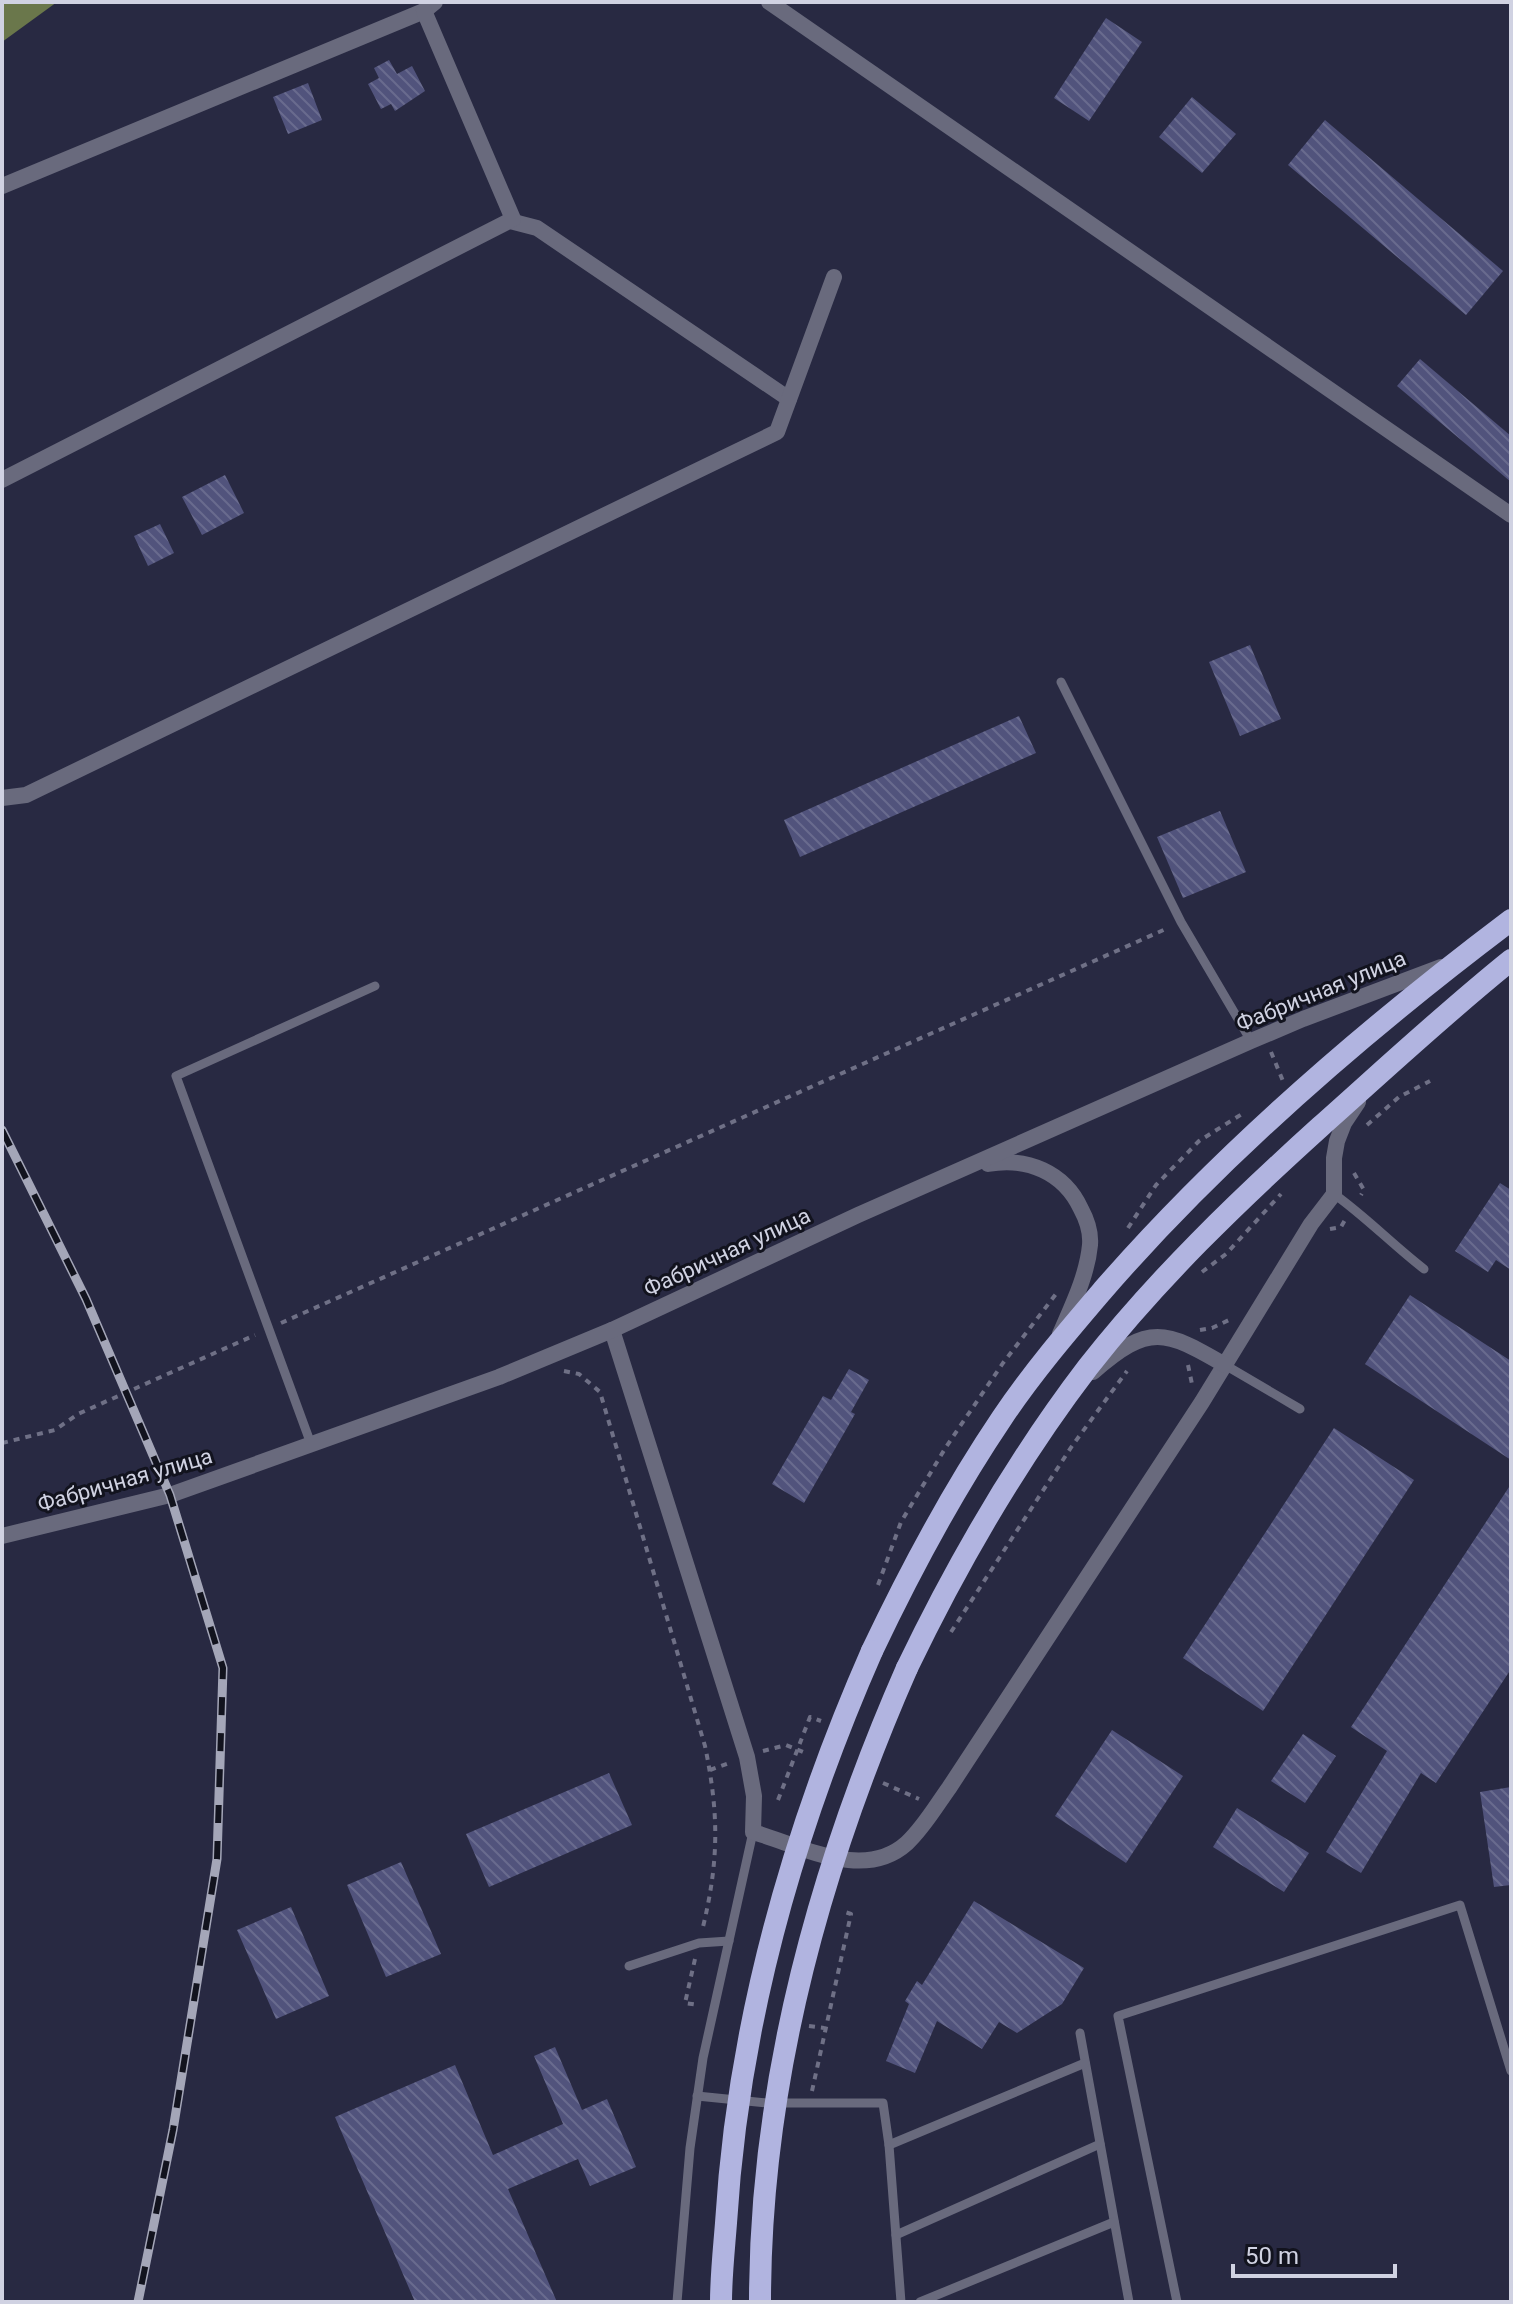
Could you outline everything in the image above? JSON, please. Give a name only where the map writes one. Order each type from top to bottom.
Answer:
[{"type":"highway","points":[[721,2302],[734,2130],[763,1971],[783,1888],[836,1733],[902,1588],[940,1520],[1002,1418],[1122,1266],[1237,1148],[1454,963],[1511,920]]},
{"type":"highway","points":[[760,2302],[772,2135],[800,1980],[845,1822],[872,1748],[936,1606],[1020,1464],[1071,1390],[1142,1303],[1206,1232],[1263,1176],[1511,960]]},
{"type":"street","points":[[769,2],[1511,515]]},
{"type":"street","points":[[2,186],[430,6],[513,219],[2,480]]},
{"type":"street","points":[[510,221],[537,228],[789,399]]},
{"type":"street","points":[[2,798],[26,795],[777,432],[834,277]]},
{"type":"street","name":"Фабричная улица","points":[[2,1536],[170,1495],[499,1377],[612,1330],[1251,1041],[1454,963]]},
{"type":"street","points":[[612,1330],[747,1757],[754,1796],[753,1832],[841,1859],[875,1861],[905,1845],[949,1788],[1195,1412],[1311,1224],[1334,1194],[1337,1141],[1344,1123],[1377,1075]]},
{"type":"street","points":[[963,1169],[1002,1161],[1025,1163],[1057,1178],[1078,1201],[1087,1221],[1091,1242],[1086,1268],[1054,1349]]},
{"type":"street","points":[[1071,1390],[1106,1360],[1147,1337],[1161,1335],[1175,1338],[1225,1365]]},
{"type":"lane","points":[[1061,682],[1181,922],[1251,1041]]},
{"type":"lane","points":[[311,1444],[176,1076],[375,986]]},
{"type":"lane","points":[[1334,1194],[1424,1269]]},
{"type":"lane","points":[[1225,1365],[1300,1409]]},
{"type":"lane","points":[[677,2302],[697,2096],[713,2008],[753,1832]]},
{"type":"lane","points":[[1177,2302],[1118,2016],[1460,1905],[1511,2071]]},
{"type":"lane","points":[[629,1966],[699,1943],[729,1941]]},
{"type":"lane","points":[[1080,2033],[1128,2302]]},
{"type":"lane","points":[[889,2145],[1085,2063]]},
{"type":"lane","points":[[697,2096],[767,2103],[883,2103],[901,2302]]},
{"type":"lane","points":[[896,2235],[1100,2144]]},
{"type":"lane","points":[[920,2302],[1114,2222]]},
{"type":"path","points":[[2,1443],[55,1430],[78,1414],[1181,922]]},
{"type":"path","points":[[1270,1049],[1284,1083]]},
{"type":"path","points":[[1274,1091],[1292,1077]]},
{"type":"path","points":[[1127,1229],[1156,1185],[1199,1141],[1243,1113]]},
{"type":"path","points":[[875,1593],[901,1522],[946,1447],[1003,1363],[1059,1290]]},
{"type":"path","points":[[1197,1330],[1225,1323],[1242,1308],[1255,1316]]},
{"type":"path","points":[[1182,1356],[1192,1377],[1191,1390],[1183,1404],[1195,1412]]},
{"type":"path","points":[[535,1361],[540,1374],[566,1371],[579,1374],[600,1392],[705,1746],[715,1794],[717,1832],[713,1888],[685,2003],[713,2008]]},
{"type":"path","points":[[949,1635],[1072,1446],[1129,1369]]},
{"type":"path","points":[[778,1800],[810,1717],[821,1721]]},
{"type":"path","points":[[881,1786],[886,1771]]},
{"type":"path","points":[[812,2103],[812,2084],[851,1914],[840,1910]]},
{"type":"path","points":[[810,2030],[813,2015]]},
{"type":"path","points":[[796,2023],[824,2028]]},
{"type":"shaded area","points":[[2,2],[57,2],[2,42]]},
{"type":"building","points":[[1106,18],[1142,42],[1089,121],[1054,98]]},
{"type":"building","points":[[389,60],[397,74],[412,66],[425,91],[395,111],[391,104],[381,109],[368,84],[379,78],[374,68]]},
{"type":"building","points":[[308,83],[322,120],[288,134],[273,97]]},
{"type":"building","points":[[1192,97],[1236,134],[1202,173],[1159,137]]},
{"type":"building","points":[[1325,120],[1503,271],[1466,315],[1288,165]]},
{"type":"building","points":[[1420,359],[1511,436],[1511,482],[1397,386]]},
{"type":"building","points":[[225,475],[244,513],[202,535],[182,497]]},
{"type":"building","points":[[160,524],[174,553],[148,566],[134,536]]},
{"type":"building","points":[[1250,645],[1281,719],[1240,736],[1209,662]]},
{"type":"building","points":[[1019,716],[1036,753],[800,857],[784,820]]},
{"type":"building","points":[[1220,811],[1246,872],[1183,898],[1157,837]]},
{"type":"building","points":[[1500,1183],[1511,1190],[1511,1270],[1496,1260],[1488,1272],[1455,1251]]},
{"type":"building","points":[[1410,1295],[1511,1361],[1511,1460],[1365,1364]]},
{"type":"building","points":[[849,1369],[869,1380],[851,1412],[855,1414],[804,1503],[772,1484],[823,1396],[831,1400]]},
{"type":"building","points":[[1334,1428],[1414,1480],[1263,1711],[1183,1658]]},
{"type":"building","points":[[1511,1484],[1511,1669],[1436,1783],[1421,1773],[1361,1873],[1326,1852],[1387,1751],[1351,1727]]},
{"type":"building","points":[[1112,1730],[1183,1776],[1126,1863],[1055,1816]]},
{"type":"building","points":[[1303,1734],[1336,1756],[1305,1803],[1271,1781]]},
{"type":"building","points":[[609,1773],[632,1825],[489,1887],[466,1834]]},
{"type":"building","points":[[1511,1787],[1511,1885],[1494,1887],[1480,1792]]},
{"type":"building","points":[[1237,1808],[1309,1853],[1284,1892],[1213,1847]]},
{"type":"building","points":[[401,1862],[441,1954],[386,1977],[347,1885]]},
{"type":"building","points":[[974,1901],[1084,1968],[1062,2004],[1017,2033],[999,2022],[982,2049],[937,2021],[915,2073],[886,2061],[909,2004],[905,2001],[917,1981],[922,1985]]},
{"type":"building","points":[[291,1907],[329,1996],[276,2019],[237,1930]]},
{"type":"building","points":[[555,2047],[582,2110],[607,2099],[636,2167],[590,2186],[578,2159],[508,2189],[557,2302],[415,2302],[335,2117],[455,2065],[493,2155],[563,2124],[534,2056]]},
{"type":"railway","points":[[2,1130],[86,1299],[170,1495],[223,1668],[217,1859],[173,2130],[138,2302]]}]
